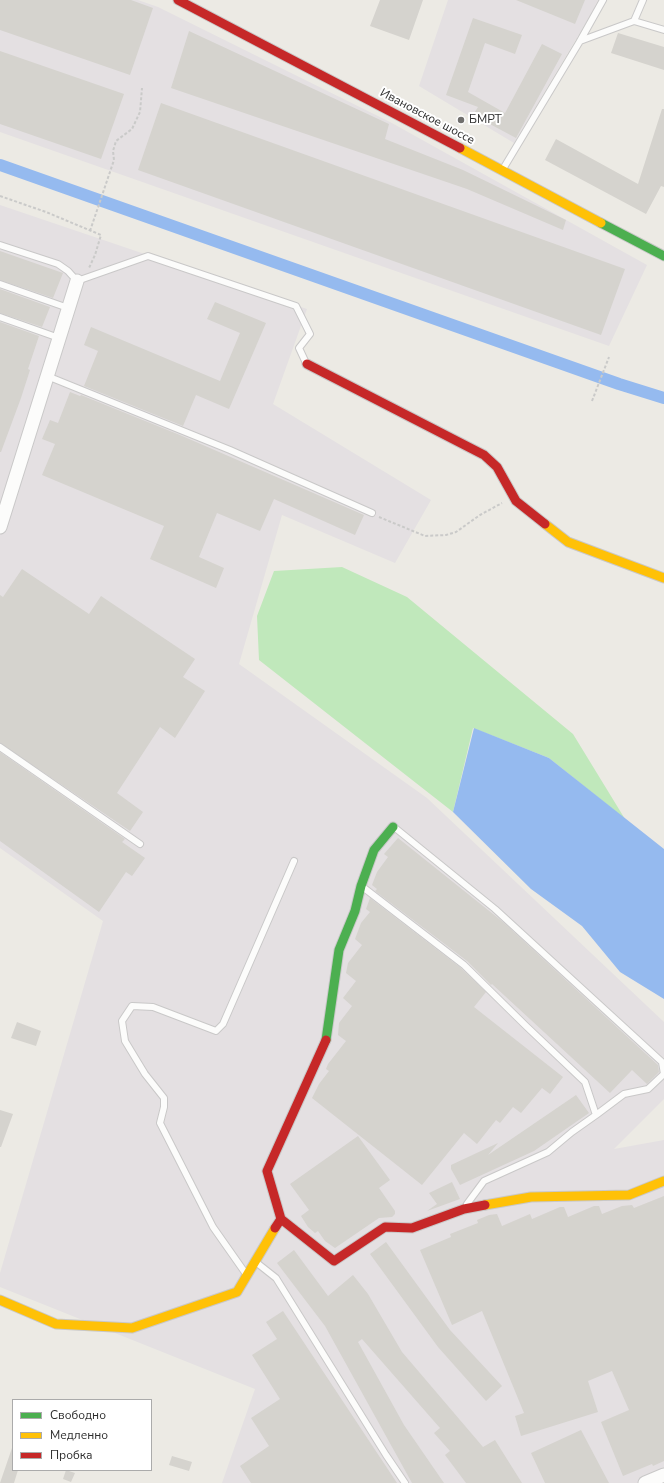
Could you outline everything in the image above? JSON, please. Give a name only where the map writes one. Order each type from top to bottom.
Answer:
[{"type":"street","name":"Ивановское шоссе","points":[[178,0],[664,256]]},
{"type":"street","points":[[0,528],[77,282]]},
{"type":"street","points":[[307,364],[484,455],[497,467],[516,501],[568,542],[664,578]]},
{"type":"street","points":[[393,827],[374,850],[361,886],[355,911],[339,950],[326,1043],[267,1171],[281,1219],[334,1261],[385,1227],[412,1228],[464,1209],[531,1197],[629,1195],[664,1181]]},
{"type":"street","points":[[0,1300],[56,1324],[132,1328],[237,1292],[281,1219]]},
{"type":"street","points":[[645,1483],[664,1475]]},
{"type":"lane","points":[[503,170],[603,0]]},
{"type":"lane","points":[[634,21],[643,0]]},
{"type":"lane","points":[[580,41],[634,21],[664,30]]},
{"type":"lane","points":[[0,244],[58,264],[68,271],[77,282],[148,256],[296,306],[310,334],[299,348],[307,364]]},
{"type":"lane","points":[[0,284],[68,308]]},
{"type":"lane","points":[[0,317],[59,338]]},
{"type":"lane","points":[[47,376],[230,450],[372,513]]},
{"type":"lane","points":[[0,747],[140,844]]},
{"type":"lane","points":[[393,827],[496,909],[662,1062],[664,1074],[648,1089],[624,1094],[572,1132],[548,1152],[484,1181],[464,1209]]},
{"type":"lane","points":[[247,1275],[213,1227],[160,1123],[164,1107],[164,1098],[146,1074],[125,1041],[122,1021],[132,1006],[153,1007],[216,1031],[223,1024],[294,861]]},
{"type":"lane","points":[[361,886],[464,965],[585,1082],[596,1115]]},
{"type":"lane","points":[[255,1262],[276,1278],[405,1483]]},
{"type":"path","points":[[90,231],[114,160],[113,151],[116,141],[123,134],[132,129],[140,112],[142,88]]},
{"type":"path","points":[[0,196],[46,212],[101,235],[95,255],[86,274],[77,282]]},
{"type":"path","points":[[592,401],[609,357]]},
{"type":"path","points":[[372,513],[425,536],[446,535],[456,532],[480,515],[513,497]]},
{"type":"shaded area","points":[[0,0],[138,0],[158,7],[390,122],[647,265],[609,346],[0,132]]},
{"type":"shaded area","points":[[448,0],[598,0],[590,16],[514,143],[419,86]]},
{"type":"shaded area","points":[[0,205],[307,309],[273,404],[431,500],[395,563],[282,515],[239,664],[427,798],[664,1022],[664,1099],[614,1149],[664,1140],[664,1483],[222,1483],[255,1389],[0,1287],[0,1273],[103,921],[0,848]]},
{"type":"green space","points":[[342,567],[407,597],[573,734],[625,819],[549,758],[473,728],[453,812],[259,660],[257,616],[274,571]]},
{"type":"water","points":[[474,728],[549,758],[664,849],[664,999],[620,972],[582,926],[531,889],[453,812]]},
{"type":"building","points":[[0,0],[131,0],[153,8],[130,75],[0,30]]},
{"type":"building","points":[[380,0],[423,0],[409,40],[370,26]]},
{"type":"building","points":[[516,0],[585,0],[575,24]]},
{"type":"building","points":[[473,18],[522,35],[515,54],[485,43],[468,92],[505,113],[542,44],[562,54],[516,138],[473,115],[478,107],[446,95]]},
{"type":"building","points":[[189,31],[389,124],[385,139],[463,170],[566,220],[563,230],[467,189],[171,88]]},
{"type":"building","points":[[618,33],[664,47],[664,70],[611,53]]},
{"type":"building","points":[[0,51],[124,94],[101,159],[0,124]]},
{"type":"building","points":[[161,103],[625,269],[601,335],[138,170]]},
{"type":"building","points":[[662,109],[664,109],[664,187],[661,186],[646,214],[545,160],[556,139],[638,184]]},
{"type":"building","points":[[0,251],[63,273],[53,298],[0,280]]},
{"type":"building","points":[[0,289],[50,307],[42,327],[0,313]]},
{"type":"building","points":[[215,302],[266,323],[229,409],[196,395],[183,426],[84,386],[98,351],[84,345],[91,327],[220,381],[240,333],[207,319]]},
{"type":"building","points":[[0,322],[39,336],[28,369],[30,370],[21,398],[1,452],[0,452]]},
{"type":"building","points":[[70,392],[80,396],[81,395],[180,435],[364,515],[355,535],[274,499],[260,531],[217,513],[199,557],[224,568],[216,588],[150,559],[164,526],[42,475],[55,444],[42,439],[50,420],[58,423]]},
{"type":"building","points":[[22,569],[89,614],[101,596],[195,659],[183,677],[205,691],[175,738],[160,727],[117,793],[143,812],[130,831],[0,743],[0,595],[3,597]]},
{"type":"building","points":[[0,752],[125,839],[122,842],[145,858],[132,876],[126,872],[99,912],[0,841]]},
{"type":"building","points":[[398,838],[503,922],[658,1065],[659,1072],[647,1084],[632,1070],[610,1093],[492,984],[491,985],[467,961],[375,891],[377,889],[372,885],[377,872],[388,857],[384,854]]},
{"type":"building","points":[[370,898],[461,968],[486,992],[474,1007],[563,1077],[550,1094],[542,1088],[521,1113],[513,1107],[500,1123],[496,1120],[477,1144],[464,1133],[422,1185],[312,1098],[319,1084],[329,1071],[326,1069],[328,1064],[346,1041],[338,1035],[339,1023],[352,1006],[343,998],[356,981],[346,973],[348,963],[362,945],[355,939],[361,923],[370,912],[366,909]]},
{"type":"building","points":[[17,1022],[41,1031],[36,1046],[11,1038]]},
{"type":"building","points":[[576,1095],[589,1113],[534,1151],[460,1185],[451,1169],[451,1165],[498,1143],[488,1155]]},
{"type":"building","points":[[0,1110],[13,1114],[1,1147],[0,1147]]},
{"type":"building","points":[[358,1136],[390,1180],[379,1188],[395,1211],[395,1214],[392,1217],[379,1218],[335,1248],[325,1241],[318,1231],[315,1233],[308,1227],[301,1216],[309,1210],[290,1184]]},
{"type":"building","points":[[452,1182],[460,1199],[427,1211],[437,1204],[429,1193]]},
{"type":"building","points":[[664,1196],[664,1461],[653,1466],[652,1464],[623,1476],[601,1422],[629,1410],[612,1371],[588,1381],[598,1412],[521,1436],[515,1416],[524,1413],[482,1311],[452,1325],[420,1250],[451,1237],[450,1234],[478,1223],[477,1220],[489,1215],[497,1214],[502,1226],[530,1214],[532,1219],[560,1207],[564,1207],[568,1217],[594,1206],[599,1206],[602,1214],[622,1206],[632,1205],[634,1208]]},
{"type":"building","points":[[386,1242],[450,1330],[502,1386],[486,1401],[438,1347],[370,1254]]},
{"type":"building","points":[[294,1250],[328,1296],[353,1275],[368,1294],[402,1352],[483,1447],[495,1440],[522,1483],[466,1483],[445,1455],[450,1451],[434,1433],[440,1428],[362,1339],[358,1342],[404,1425],[444,1483],[412,1483],[325,1326],[277,1263]]},
{"type":"building","points":[[283,1311],[397,1483],[251,1483],[240,1466],[269,1446],[251,1418],[280,1399],[252,1355],[277,1339],[266,1322]]},
{"type":"building","points":[[581,1430],[609,1483],[545,1483],[531,1453]]},
{"type":"building","points":[[12,1448],[12,1471],[18,1471],[14,1483],[0,1483]]},
{"type":"building","points":[[172,1456],[192,1462],[189,1471],[169,1465]]},
{"type":"building","points":[[66,1471],[75,1473],[71,1482],[63,1479]]},
{"type":"waterway","points":[[0,165],[619,384],[664,398]]},
{"type":"traffic: fast","points":[[601,223],[664,256]]},
{"type":"traffic: fast","points":[[326,1040],[339,950],[355,911],[361,886],[374,850],[393,827]]},
{"type":"traffic: slow","points":[[460,148],[601,223]]},
{"type":"traffic: slow","points":[[545,524],[568,542],[664,578]]},
{"type":"traffic: slow","points":[[485,1205],[531,1197],[629,1195],[664,1181]]},
{"type":"traffic: slow","points":[[0,1300],[56,1324],[132,1328],[237,1292],[275,1228]]},
{"type":"traffic: jam","points":[[178,0],[460,148]]},
{"type":"traffic: jam","points":[[307,364],[484,455],[497,467],[516,501],[545,524]]},
{"type":"traffic: jam","points":[[281,1219],[267,1171],[326,1040]]},
{"type":"traffic: jam","points":[[275,1228],[281,1219],[334,1261],[385,1227],[412,1228],[464,1209],[485,1205]]},
{"type":"place","name":"БМРТ","points":[[461,120]]}]
